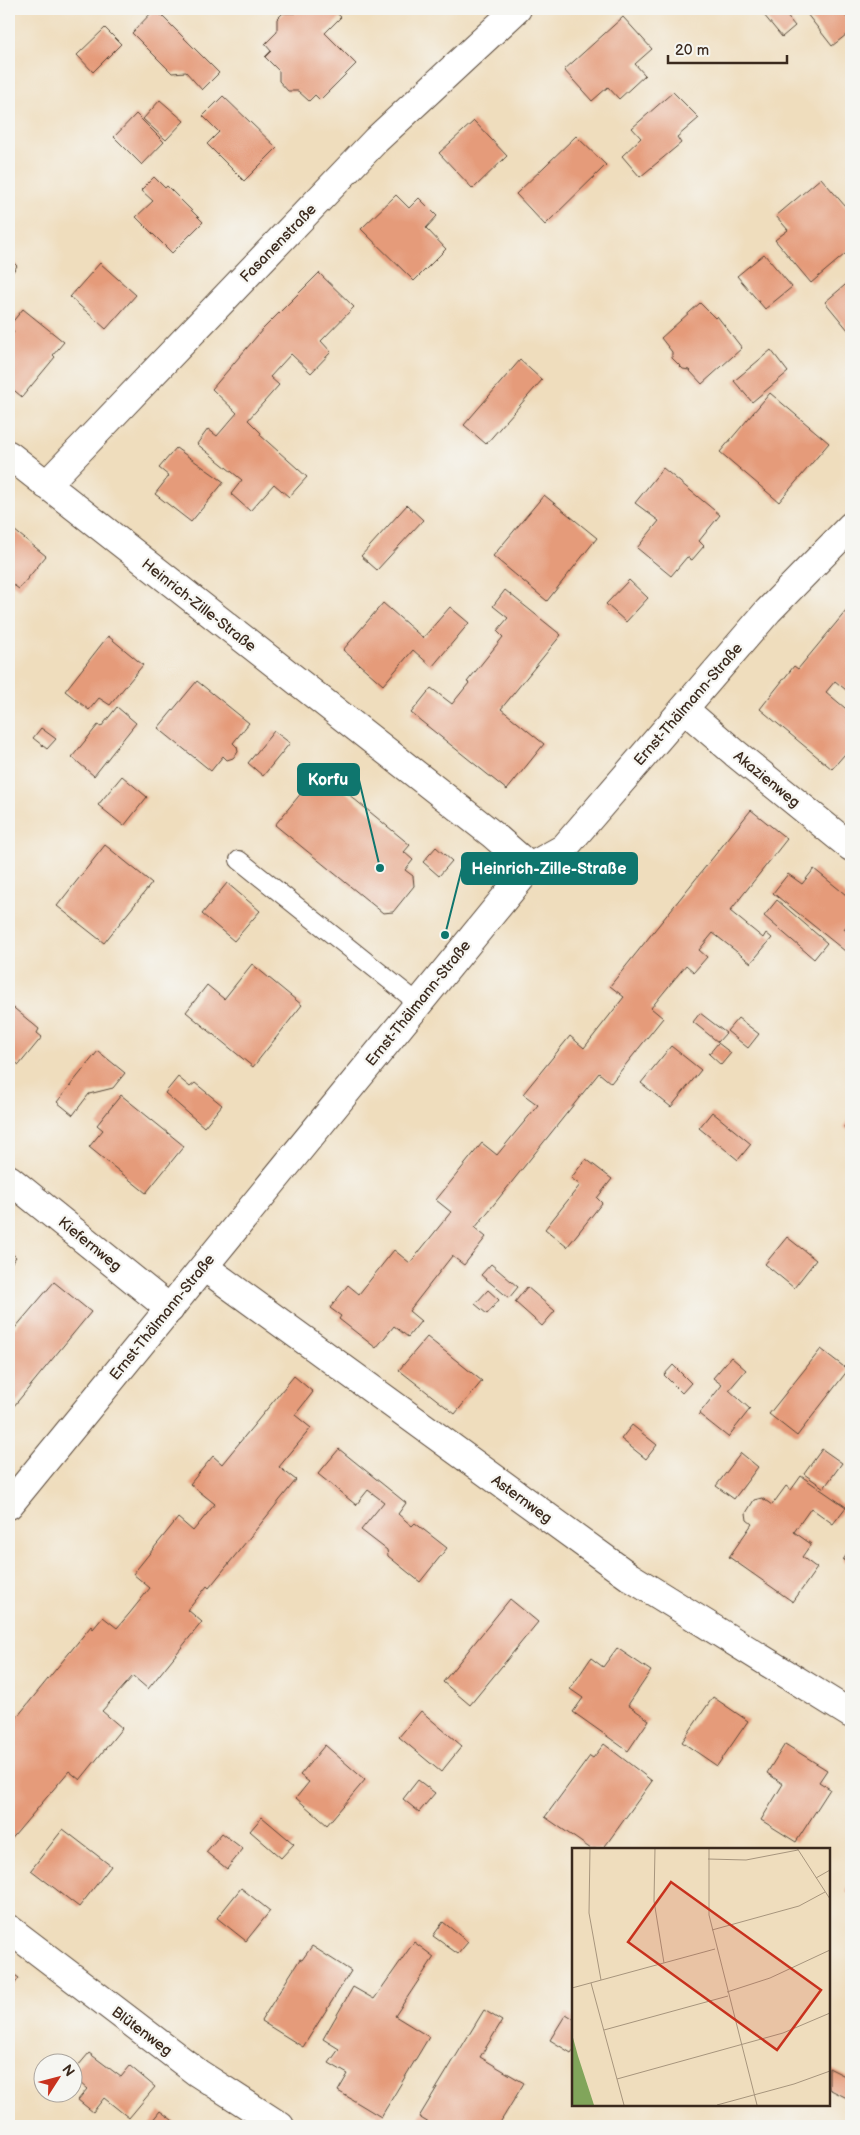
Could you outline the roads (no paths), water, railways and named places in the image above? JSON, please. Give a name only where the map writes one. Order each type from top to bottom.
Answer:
[{"type":"street","name":"Fasanenstraße","points":[[46,485],[376,140],[517,9]]},
{"type":"street","name":"Heinrich-Zille-Straße","points":[[9,455],[492,834],[530,868]]},
{"type":"street","name":"Ernst-Thälmann-Straße","points":[[9,1505],[530,868],[564,848],[792,585],[851,526]]},
{"type":"street","name":"Akazienweg","points":[[684,710],[851,846]]},
{"type":"street","name":"Kiefernweg","points":[[9,1179],[170,1309]]},
{"type":"street","name":"Asternweg","points":[[204,1268],[630,1577],[851,1714]]},
{"type":"street","name":"Blütenweg","points":[[9,1929],[198,2073],[280,2126]]},
{"type":"lane","points":[[239,860],[418,1003]]},
{"type":"place","name":"Korfu","points":[[380,868]]},
{"type":"place","name":"Heinrich-Zille-Straße","points":[[445,935]]}]
